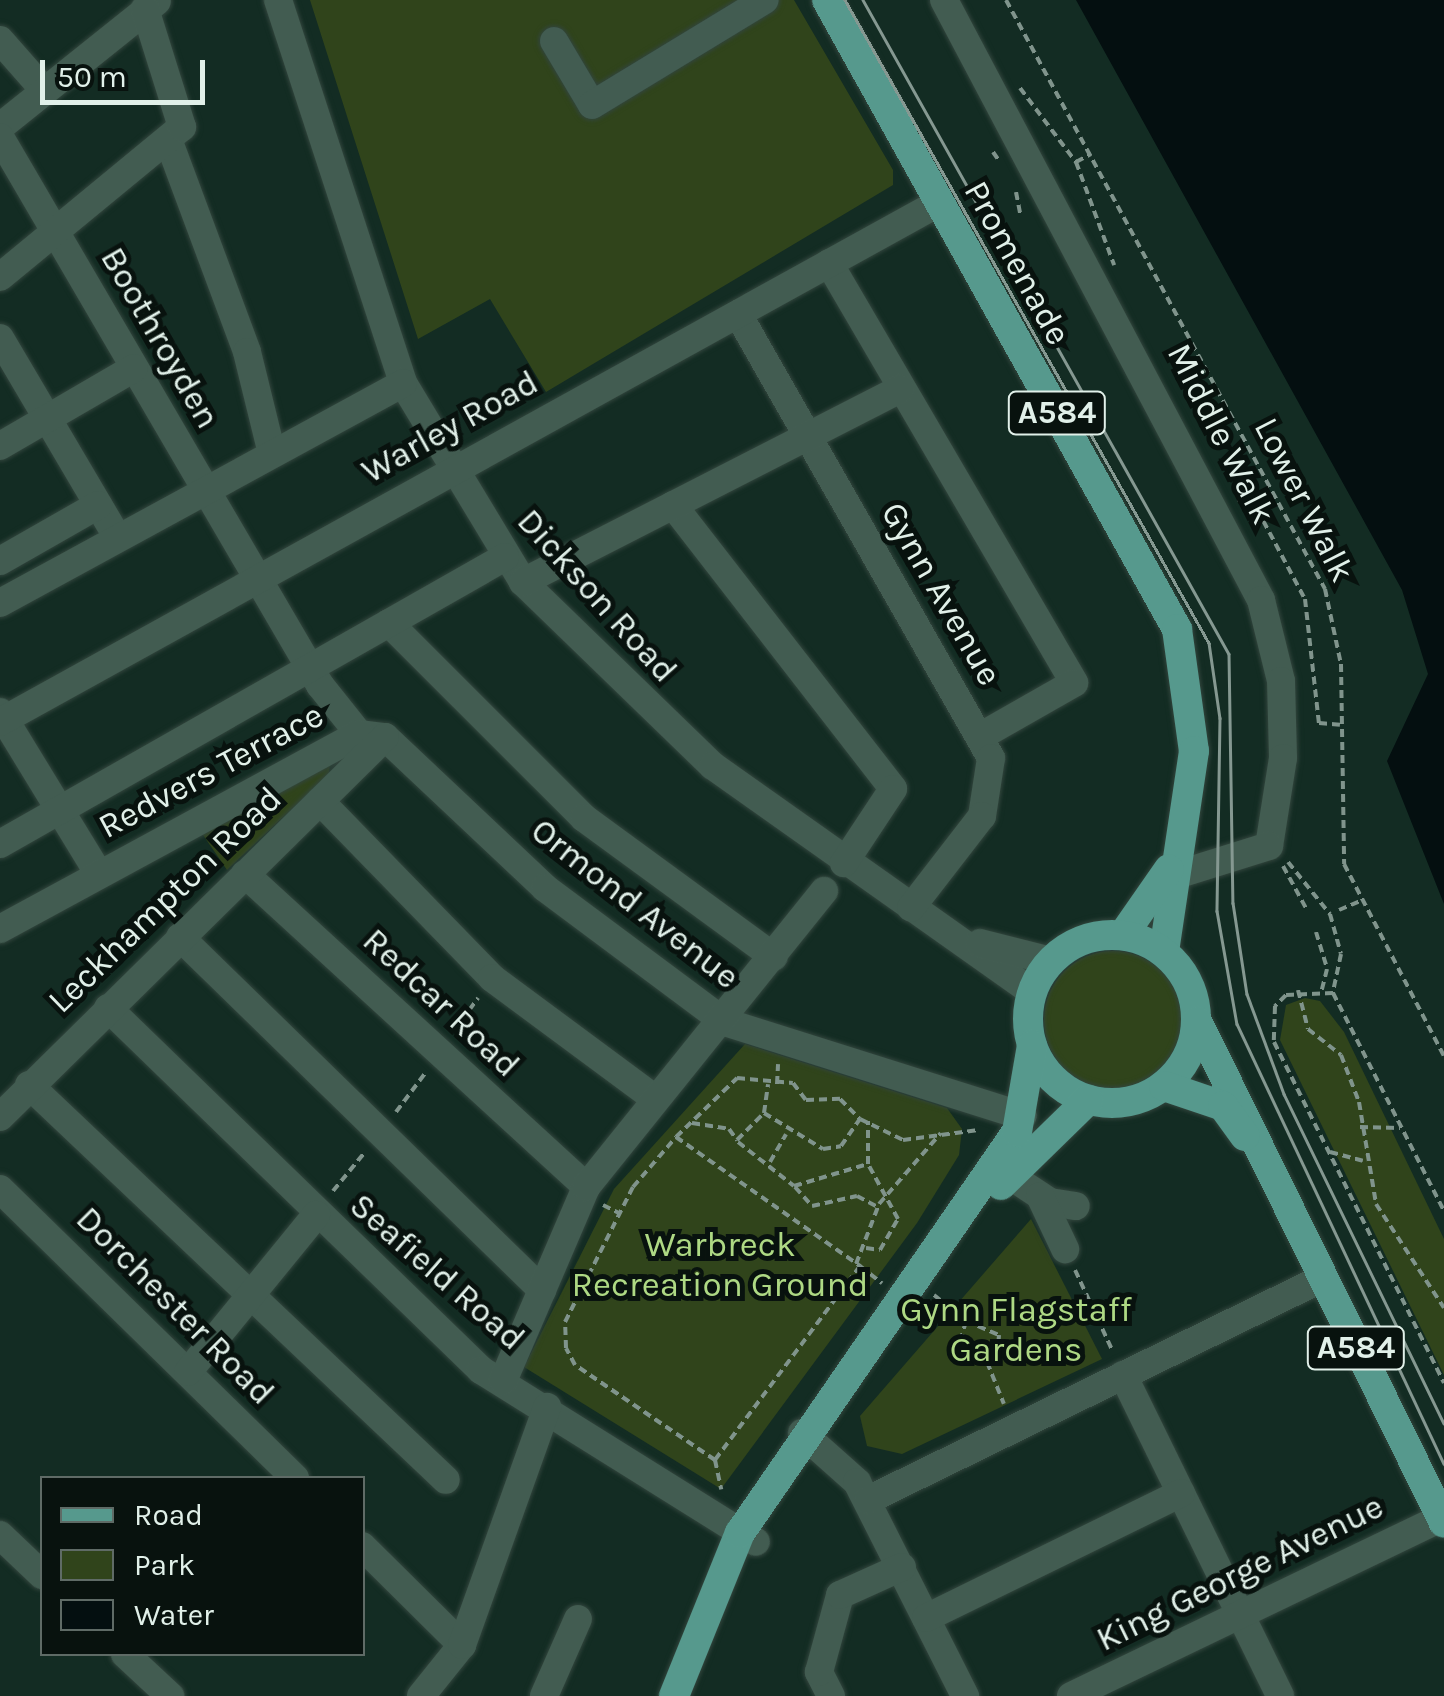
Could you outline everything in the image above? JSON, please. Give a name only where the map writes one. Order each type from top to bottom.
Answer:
[{"type":"main road","name":"Promenade","points":[[827,0],[1176,629],[1194,709],[1164,952]]},
{"type":"main road","name":"Promenade","points":[[1122,935],[1177,863]]},
{"type":"main road","points":[[674,1696],[748,1537],[808,1439],[1000,1162],[1022,1116],[1032,1045],[1032,992],[1052,961],[1084,940],[1122,935],[1164,952]]},
{"type":"main road","name":"A584","points":[[1164,952],[1193,994],[1197,1021],[1443,1520]]},
{"type":"main road","points":[[1032,1045],[1050,1076],[1088,1100],[1128,1102],[1164,1086],[1182,1068],[1197,1021]]},
{"type":"main road","name":"A584","points":[[1164,1086],[1223,1106],[1271,1170]]},
{"type":"main road","points":[[808,1439],[1009,1175],[1088,1100]]},
{"type":"main road","points":[[696,1696],[748,1537]]},
{"type":"street","name":"Dickson Road","points":[[278,0],[403,383],[449,472],[523,582],[660,720],[844,863],[910,908],[969,940],[1032,992]]},
{"type":"street","points":[[554,41],[592,105],[764,0]]},
{"type":"street","name":"Middle Walk","points":[[944,0],[1218,504],[1260,600],[1282,681],[1283,758],[1269,846]]},
{"type":"street","points":[[0,127],[138,7],[182,127],[169,142],[0,277]]},
{"type":"street","points":[[0,40],[44,90]]},
{"type":"street","name":"Boothroyden","points":[[0,137],[255,577]]},
{"type":"street","points":[[169,142],[247,352],[272,454]]},
{"type":"street","name":"Warley Road","points":[[2,718],[940,202]]},
{"type":"street","points":[[829,263],[1074,683],[981,736]]},
{"type":"street","name":"Gynn Avenue","points":[[738,314],[981,736],[990,797],[910,908]]},
{"type":"street","points":[[0,338],[118,538]]},
{"type":"street","points":[[0,446],[134,368]]},
{"type":"street","points":[[0,603],[403,383]]},
{"type":"street","points":[[523,582],[900,390]]},
{"type":"street","points":[[673,505],[893,789],[844,863]]},
{"type":"street","points":[[0,561],[98,506]]},
{"type":"street","points":[[0,844],[505,557]]},
{"type":"street","name":"Ormond Avenue","points":[[255,577],[310,669],[372,736],[544,888],[725,1022],[1022,1116]]},
{"type":"street","points":[[389,622],[584,818],[774,958]]},
{"type":"street","points":[[2,718],[99,874]]},
{"type":"street","name":"Leckhampton Road","points":[[0,1117],[320,801],[372,736]]},
{"type":"street","name":"Redvers Terrace","points":[[0,929],[194,823],[372,736]]},
{"type":"street","points":[[320,801],[492,978],[654,1098]]},
{"type":"street","points":[[1177,863],[1269,846]]},
{"type":"street","name":"Redcar Road","points":[[245,874],[595,1196]]},
{"type":"street","points":[[503,1381],[542,1290],[654,1098],[725,1022],[824,891]]},
{"type":"street","points":[[180,937],[542,1290]]},
{"type":"street","name":"Dickson Road","points":[[969,940],[1052,961]]},
{"type":"street","name":"Seafield Road","points":[[108,1008],[316,1214],[503,1381],[748,1537]]},
{"type":"street","points":[[29,1085],[446,1480]]},
{"type":"street","points":[[1009,1175],[1040,1196],[1076,1206]]},
{"type":"street","name":"Dorchester Road","points":[[0,1189],[293,1476]]},
{"type":"street","points":[[1040,1196],[1065,1249]]},
{"type":"street","points":[[188,1372],[253,1298],[316,1214]]},
{"type":"street","points":[[868,1500],[1124,1375],[1286,1310],[1324,1278]]},
{"type":"street","points":[[1124,1375],[1280,1696]]},
{"type":"street","points":[[421,1696],[462,1645],[547,1408]]},
{"type":"street","points":[[808,1439],[868,1500],[964,1696]]},
{"type":"street","points":[[926,1618],[1181,1493]]},
{"type":"street","name":"King George Avenue","points":[[1070,1696],[1239,1614],[1394,1528],[1443,1520]]},
{"type":"street","points":[[0,1535],[40,1573]]},
{"type":"street","points":[[365,1549],[462,1645]]},
{"type":"street","points":[[821,1688],[840,1596],[902,1567]]},
{"type":"street","points":[[544,1696],[578,1619]]},
{"type":"street","points":[[128,1656],[170,1696]]},
{"type":"path","name":"Lower Walk","points":[[1006,0],[1326,590],[1342,664],[1344,864],[1444,1056]]},
{"type":"path","points":[[993,152],[1004,168]]},
{"type":"path","points":[[1012,183],[1021,216]]},
{"type":"path","points":[[1218,504],[1251,498],[1286,559],[1315,642],[1319,723],[1340,725]]},
{"type":"path","points":[[194,823],[245,874]]},
{"type":"path","points":[[1269,846],[1307,910]]},
{"type":"path","points":[[1269,846],[1308,878],[1330,914],[1341,954],[1333,994],[1444,1211]]},
{"type":"path","points":[[1339,910],[1363,900]]},
{"type":"path","points":[[1316,932],[1327,969],[1321,993]]},
{"type":"path","points":[[439,1054],[492,978]]},
{"type":"path","points":[[1333,994],[1298,990],[1275,1006],[1274,1042],[1444,1383]]},
{"type":"path","points":[[1298,990],[1308,1029],[1341,1056],[1360,1127],[1363,1160],[1394,1238],[1444,1308]]},
{"type":"path","points":[[777,1084],[779,1055]]},
{"type":"path","points":[[715,1460],[575,1365],[566,1348],[565,1322],[633,1187],[721,1085],[737,1078],[793,1084],[806,1100],[840,1099],[860,1119],[903,1140],[962,1129]]},
{"type":"path","points":[[737,1140],[764,1114],[768,1084]]},
{"type":"path","points":[[764,1114],[786,1134],[840,1146],[860,1119]]},
{"type":"path","points":[[866,1248],[880,1250],[894,1234],[887,1196],[868,1164],[868,1120]]},
{"type":"path","points":[[692,1123],[729,1129],[737,1140],[770,1162],[812,1206],[857,1196],[878,1207]]},
{"type":"path","points":[[1360,1127],[1403,1128]]},
{"type":"path","points":[[720,1489],[715,1460],[858,1265],[878,1207],[940,1133]]},
{"type":"path","points":[[770,1162],[786,1134]]},
{"type":"path","points":[[676,1137],[872,1276]]},
{"type":"path","points":[[1330,1152],[1363,1160]]},
{"type":"path","points":[[794,1186],[868,1164]]},
{"type":"path","points":[[595,1196],[622,1214]]},
{"type":"path","points":[[1065,1249],[1124,1375]]},
{"type":"path","points":[[923,1287],[966,1321],[999,1335],[997,1357],[986,1362]]},
{"type":"path","points":[[966,1321],[958,1349],[986,1362],[1014,1427]]},
{"type":"green space","points":[[310,0],[794,0],[893,170],[893,185],[546,392],[490,299],[418,339]]},
{"type":"green space","points":[[330,764],[329,774],[227,870],[201,832]]},
{"type":"green space","points":[[1113,951],[1140,956],[1162,971],[1177,993],[1182,1020],[1177,1047],[1162,1069],[1140,1084],[1113,1089],[1086,1084],[1064,1069],[1049,1047],[1044,1020],[1049,993],[1064,971],[1086,956]]},
{"type":"green space","points":[[1305,998],[1320,1001],[1344,1032],[1444,1239],[1444,1375],[1280,1040],[1286,1005]]},
{"type":"green space","name":"Warbreck Recreation Ground","points":[[745,1044],[947,1108],[962,1129],[959,1155],[917,1223],[721,1489],[524,1367],[614,1189]]},
{"type":"green space","name":"Gynn Flagstaff Gardens","points":[[1031,1219],[1102,1359],[902,1454],[867,1446],[860,1416]]},
{"type":"water","points":[[1076,0],[1444,0],[1444,904],[1387,761],[1428,674],[1402,590]]},
{"type":"tram line","points":[[845,0],[1209,643],[1220,718],[1217,911],[1237,1024],[1444,1464]]},
{"type":"tram line","points":[[863,0],[1229,654],[1233,903],[1247,994],[1284,1094],[1444,1423]]}]
